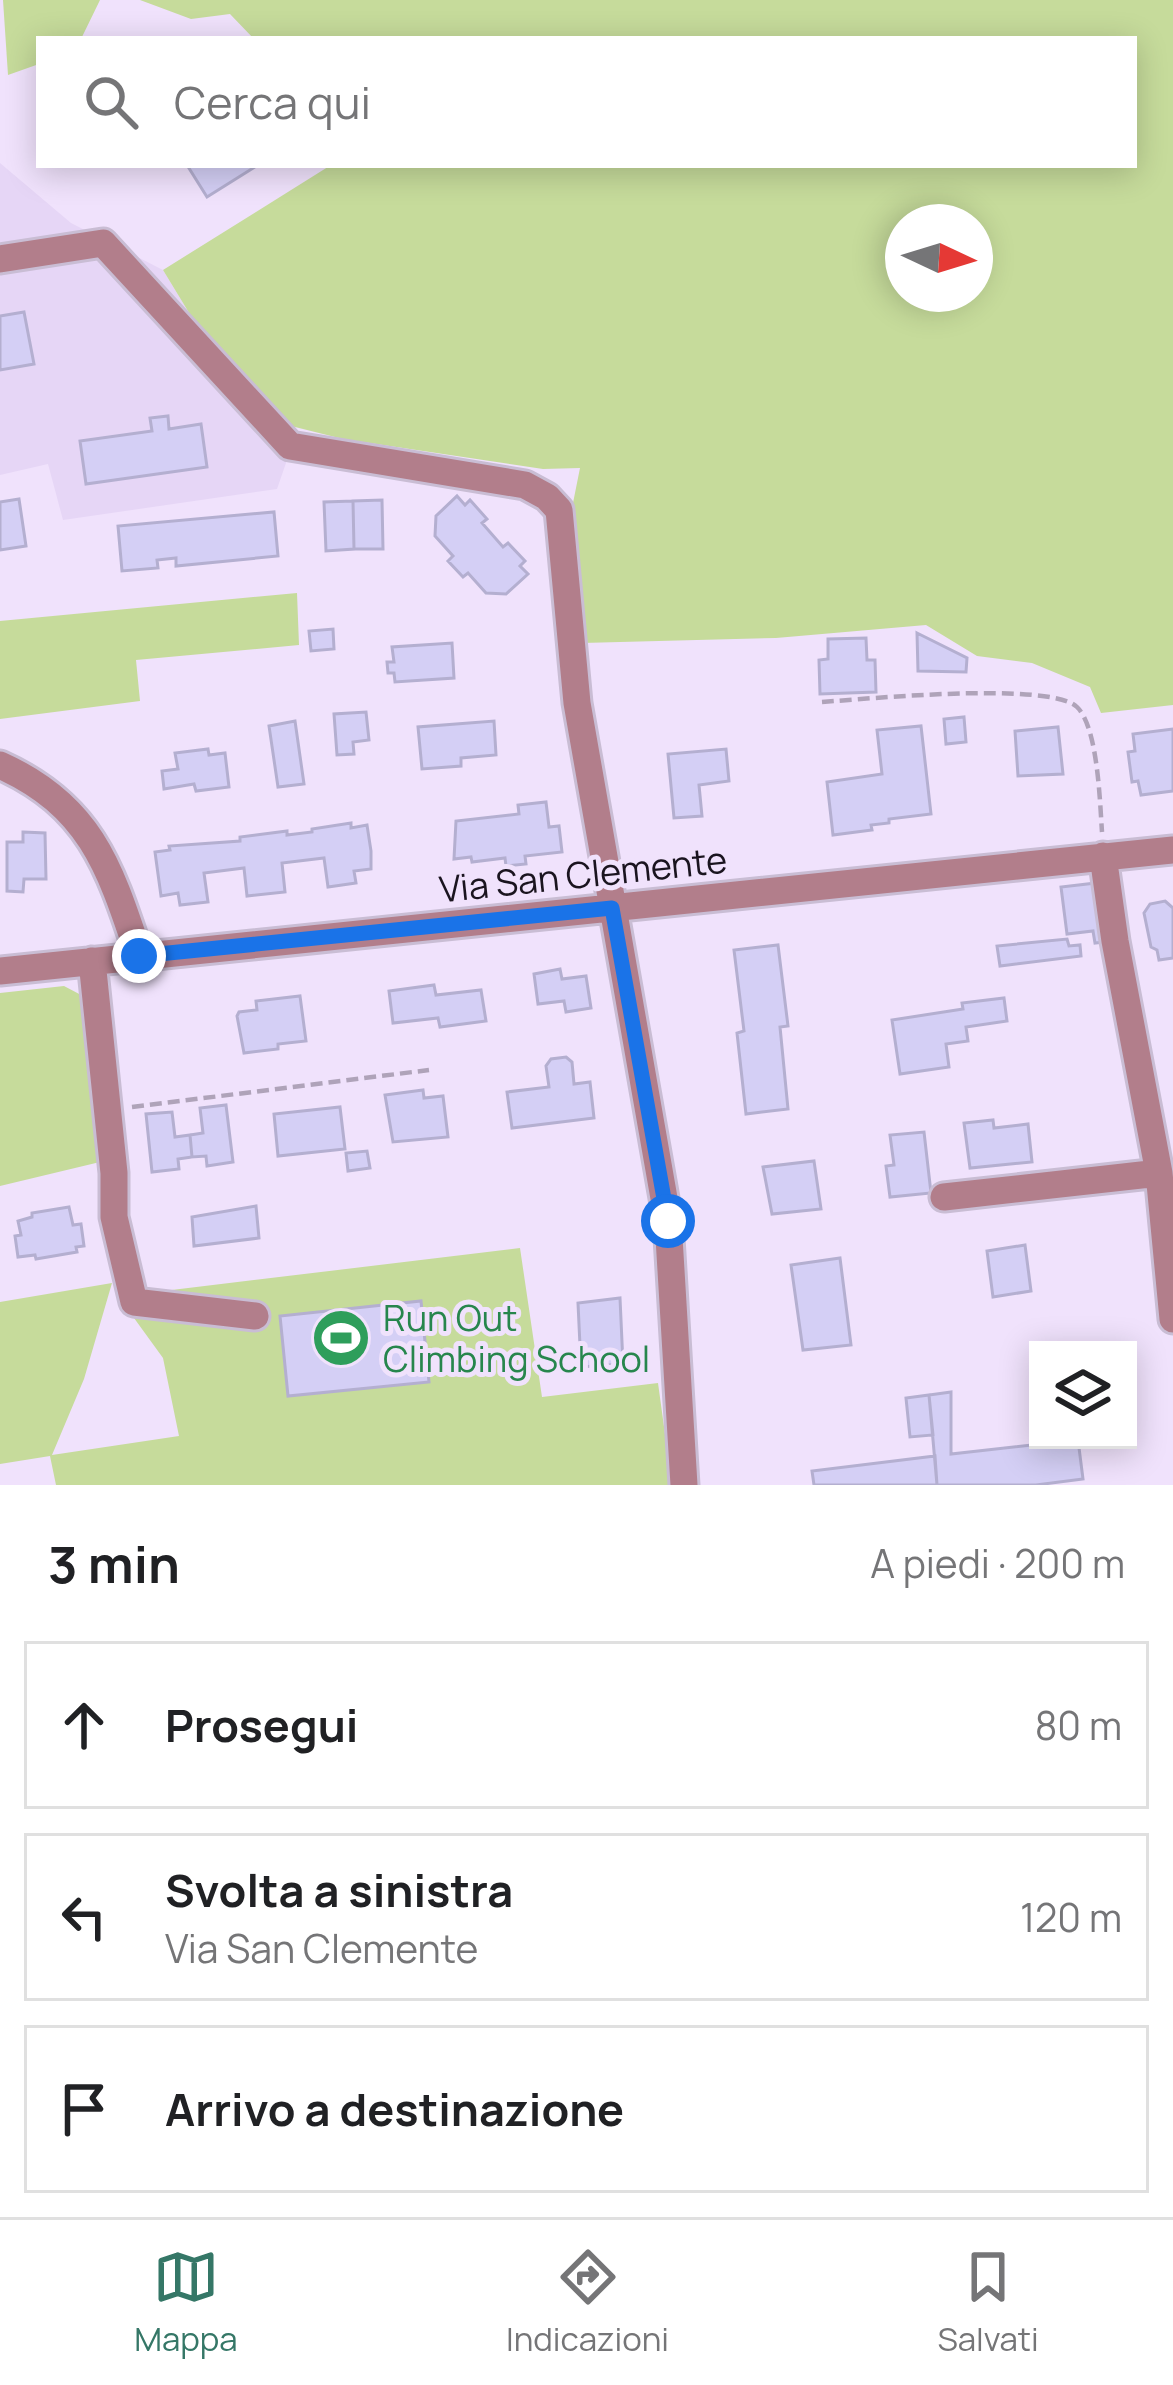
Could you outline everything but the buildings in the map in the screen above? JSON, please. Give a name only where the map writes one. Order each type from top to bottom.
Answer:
[{"type":"street","points":[[0,259],[103,243],[290,446],[525,485],[560,510],[577,703],[668,1221],[685,1485]]},
{"type":"street","points":[[0,765],[62,805],[88,831],[112,874],[139,956]]},
{"type":"street","name":"Via San Clemente","points":[[0,971],[1173,850]]},
{"type":"street","points":[[1103,856],[1114,941],[1159,1173],[1173,1318]]},
{"type":"street","points":[[92,961],[114,1217],[134,1301],[255,1316]]},
{"type":"street","points":[[944,1197],[1159,1173]]},
{"type":"path","points":[[822,703],[1006,692],[1055,695],[1077,707],[1089,733],[1098,780],[1103,856]]},
{"type":"path","points":[[108,1110],[429,1070]]},
{"type":"shaded area","points":[[0,163],[71,223],[163,270],[194,321],[287,425],[286,463],[277,489],[63,520],[48,464],[0,475]]},
{"type":"green space","points":[[3,0],[100,0],[82,36],[36,36],[36,65],[8,75]]},
{"type":"green space","points":[[140,0],[1173,0],[1173,705],[1101,713],[1090,687],[1032,663],[977,656],[926,625],[776,638],[582,643],[572,508],[580,468],[543,469],[343,439],[287,425],[194,321],[163,270],[326,168],[1137,168],[1137,36],[251,36],[230,14],[191,19]]},
{"type":"green space","points":[[297,593],[299,645],[136,660],[140,701],[0,719],[0,621]]},
{"type":"green space","points":[[64,986],[83,996],[100,1162],[0,1186],[0,993]]},
{"type":"green space","points":[[520,1248],[542,1397],[658,1383],[672,1485],[56,1485],[50,1456],[0,1464],[0,1302],[112,1283],[84,1379],[52,1455],[179,1436],[163,1358],[134,1318],[147,1293]]},
{"type":"place","name":"Run Out Climbing School","points":[[341,1338]]},
{"type":"route","points":[[139,956],[612,908],[668,1221]]}]
